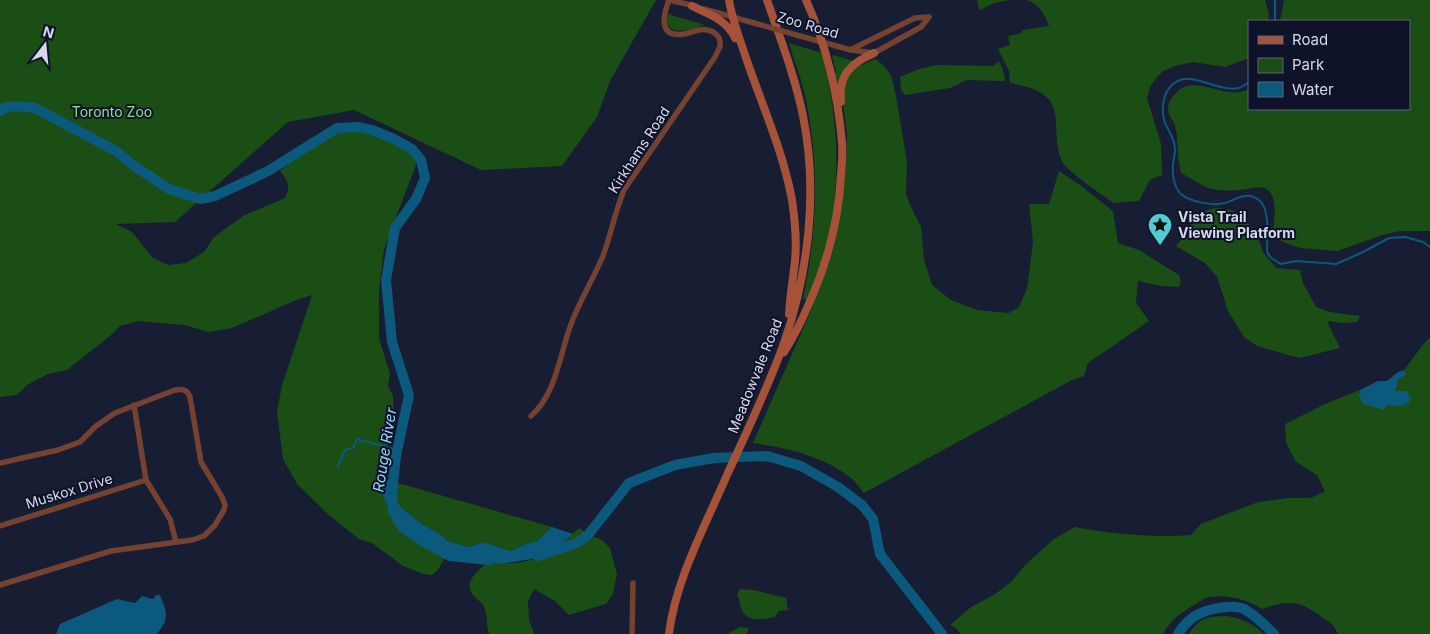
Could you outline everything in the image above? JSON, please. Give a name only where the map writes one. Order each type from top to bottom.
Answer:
[{"type":"main road","points":[[729,0],[751,72],[786,172],[793,210],[796,248],[788,328]]},
{"type":"main road","name":"Meadowvale Road","points":[[669,634],[672,614],[682,581],[777,362],[801,280],[810,205],[808,150],[803,115],[794,81],[767,0]]},
{"type":"main road","points":[[806,0],[816,22],[831,77],[842,144]]},
{"type":"main road","points":[[692,6],[716,17],[733,32],[751,72]]},
{"type":"main road","points":[[777,362],[795,336],[821,276],[830,248],[839,200],[842,144],[840,87],[847,71],[859,60],[874,53]]},
{"type":"street","name":"Zoo Road","points":[[669,0],[733,16],[851,50],[915,18],[930,17],[921,27],[874,53]]},
{"type":"street","name":"Kirkhams Road","points":[[531,416],[540,408],[554,380],[573,319],[609,240],[624,190],[720,47],[716,34],[711,31],[699,30],[682,35],[669,32],[663,20],[669,0]]},
{"type":"street","points":[[851,50],[874,53]]},
{"type":"street","points":[[0,463],[58,450],[80,442],[96,426],[115,413],[175,390],[183,389],[188,393],[201,462],[225,505],[215,525],[204,536],[192,540],[111,551],[0,585]]},
{"type":"street","points":[[134,405],[146,480],[170,519],[176,542]]},
{"type":"street","name":"Muskox Drive","points":[[0,526],[146,480]]},
{"type":"street","points":[[632,634],[633,582]]},
{"type":"green space","name":"Toronto Zoo","points":[[0,0],[656,0],[610,81],[597,117],[562,166],[481,170],[354,110],[288,122],[175,222],[116,224],[132,232],[153,258],[168,265],[186,263],[204,252],[214,237],[243,216],[285,198],[288,183],[280,171],[321,136],[333,129],[358,128],[375,132],[411,146],[415,150],[416,165],[384,249],[379,290],[379,339],[390,373],[388,386],[393,396],[394,415],[379,483],[441,553],[447,555],[437,571],[432,575],[423,574],[403,566],[372,543],[359,539],[329,515],[297,484],[283,459],[277,412],[282,385],[312,295],[232,328],[209,332],[184,325],[138,321],[120,326],[67,370],[48,374],[27,385],[17,395],[0,397]]},
{"type":"green space","points":[[977,0],[1010,0],[994,3],[980,10]]},
{"type":"green space","points":[[1027,0],[1265,0],[1269,14],[1268,20],[1248,20],[1248,58],[1225,67],[1193,62],[1163,71],[1156,78],[1150,87],[1147,98],[1161,144],[1162,175],[1150,180],[1139,201],[1114,203],[1080,179],[1063,163],[1057,141],[1056,119],[1050,101],[1040,92],[1010,83],[1009,71],[998,49],[1010,45],[1008,36],[1019,34],[1023,30],[1049,26],[1041,10]]},
{"type":"green space","points":[[1284,0],[1430,0],[1430,231],[1400,231],[1382,235],[1338,251],[1300,248],[1273,237],[1274,203],[1267,190],[1259,188],[1233,191],[1215,190],[1181,173],[1176,131],[1168,110],[1171,99],[1184,87],[1192,85],[1230,92],[1248,89],[1248,110],[1410,110],[1410,20],[1280,20]]},
{"type":"green space","points":[[669,13],[705,25],[680,31],[671,29],[667,23]]},
{"type":"green space","points":[[789,43],[822,53],[831,98],[836,144],[836,189],[829,235],[807,300],[803,299],[812,246],[815,193],[814,166],[812,140],[803,87]]},
{"type":"green space","points":[[832,55],[854,61],[842,75],[838,85],[834,73],[836,72]]},
{"type":"green space","points":[[875,59],[891,75],[907,162],[906,193],[921,227],[924,259],[932,285],[951,300],[977,310],[1009,313],[1019,307],[1027,289],[1033,242],[1029,204],[1049,204],[1059,171],[1113,211],[1118,243],[1139,250],[1179,275],[1181,282],[1179,287],[1161,286],[1138,281],[1136,303],[1149,321],[1088,363],[1084,376],[1072,380],[864,493],[851,478],[829,464],[792,450],[753,443],[810,313],[832,253],[837,231],[846,164],[847,136],[842,94],[843,86],[850,72],[860,64],[862,65]]},
{"type":"green space","points":[[999,61],[1005,81],[967,80],[950,88],[905,95],[901,90],[900,77],[919,69],[938,65],[993,66]]},
{"type":"green space","points":[[1216,208],[1239,213],[1257,233],[1263,252],[1276,268],[1300,270],[1303,283],[1316,307],[1330,312],[1360,316],[1357,322],[1327,321],[1340,348],[1299,358],[1257,346],[1244,337],[1228,311],[1217,277],[1205,263],[1176,246],[1189,230],[1196,213]]},
{"type":"green space","points":[[1430,338],[1430,634],[1338,634],[1330,622],[1307,607],[1286,603],[1262,609],[1244,600],[1222,596],[1209,597],[1192,606],[1175,618],[1163,634],[961,634],[955,627],[950,625],[971,607],[994,595],[1012,581],[1025,565],[1054,539],[1075,527],[1133,535],[1191,535],[1201,524],[1258,502],[1288,498],[1311,498],[1325,491],[1317,475],[1296,462],[1286,442],[1285,424],[1323,405],[1360,390],[1359,395],[1395,391],[1399,379],[1406,375],[1404,370]]},
{"type":"green space","points":[[398,483],[552,527],[537,541],[511,551],[483,542],[469,547],[447,541],[400,506],[397,501]]},
{"type":"green space","points":[[579,528],[589,535],[602,540],[610,548],[617,574],[613,594],[606,604],[569,615],[555,601],[534,589],[528,601],[529,620],[534,634],[489,634],[484,607],[470,590],[471,581],[476,573],[487,563],[518,562],[542,556]]},
{"type":"green space","points":[[740,589],[754,590],[786,598],[788,610],[779,611],[775,617],[771,618],[757,619],[748,617],[742,610],[737,595]]},
{"type":"green space","points":[[1227,616],[1247,622],[1264,634],[1188,634],[1205,619]]},
{"type":"green space","points":[[740,627],[749,628],[747,634],[727,634]]},
{"type":"water","points":[[1404,370],[1406,375],[1399,379],[1395,391],[1407,391],[1411,399],[1407,404],[1387,405],[1383,410],[1362,403],[1359,395],[1360,390],[1378,381],[1387,381],[1398,372]]},
{"type":"water","name":"Rouge River","points":[[380,478],[398,483],[397,501],[400,506],[447,541],[469,547],[483,542],[511,551],[537,541],[552,527],[573,534],[549,553],[538,558],[501,564],[487,563],[468,557],[441,553],[425,544],[390,511],[381,491]]},
{"type":"water","points":[[156,595],[160,595],[166,615],[166,619],[157,634],[56,634],[60,624],[117,599],[135,603],[142,596],[153,599]]},
{"type":"waterway","points":[[1275,0],[1275,20]]},
{"type":"waterway","points":[[1248,83],[1239,88],[1231,89],[1188,79],[1180,80],[1169,88],[1164,99],[1163,112],[1165,124],[1174,144],[1173,177],[1181,194],[1202,203],[1214,204],[1225,203],[1242,196],[1256,198],[1263,205],[1265,211],[1267,252],[1271,258],[1281,264],[1296,261],[1336,264],[1389,238],[1405,237],[1423,242],[1430,247]]},
{"type":"waterway","name":"Rouge River","points":[[0,111],[14,106],[35,108],[116,151],[169,189],[201,199],[215,196],[268,171],[337,128],[359,127],[372,130],[412,149],[421,160],[425,178],[416,199],[395,228],[386,280],[392,342],[409,395],[396,456],[392,491],[393,511],[402,527],[450,556],[489,560]]},
{"type":"waterway","points":[[338,466],[345,450],[353,448],[357,439],[398,450]]},
{"type":"waterway","name":"Rouge River","points":[[538,556],[577,543],[588,535],[629,483],[675,465],[714,458],[767,456],[801,466],[838,487],[862,505],[873,519],[880,554],[942,634]]},
{"type":"waterway","name":"Rouge River","points":[[1178,634],[1185,624],[1196,616],[1224,607],[1238,607],[1248,611],[1274,634]]},
{"type":"place","name":"Vista Trail Viewing Platform","points":[[1160,246]]}]
